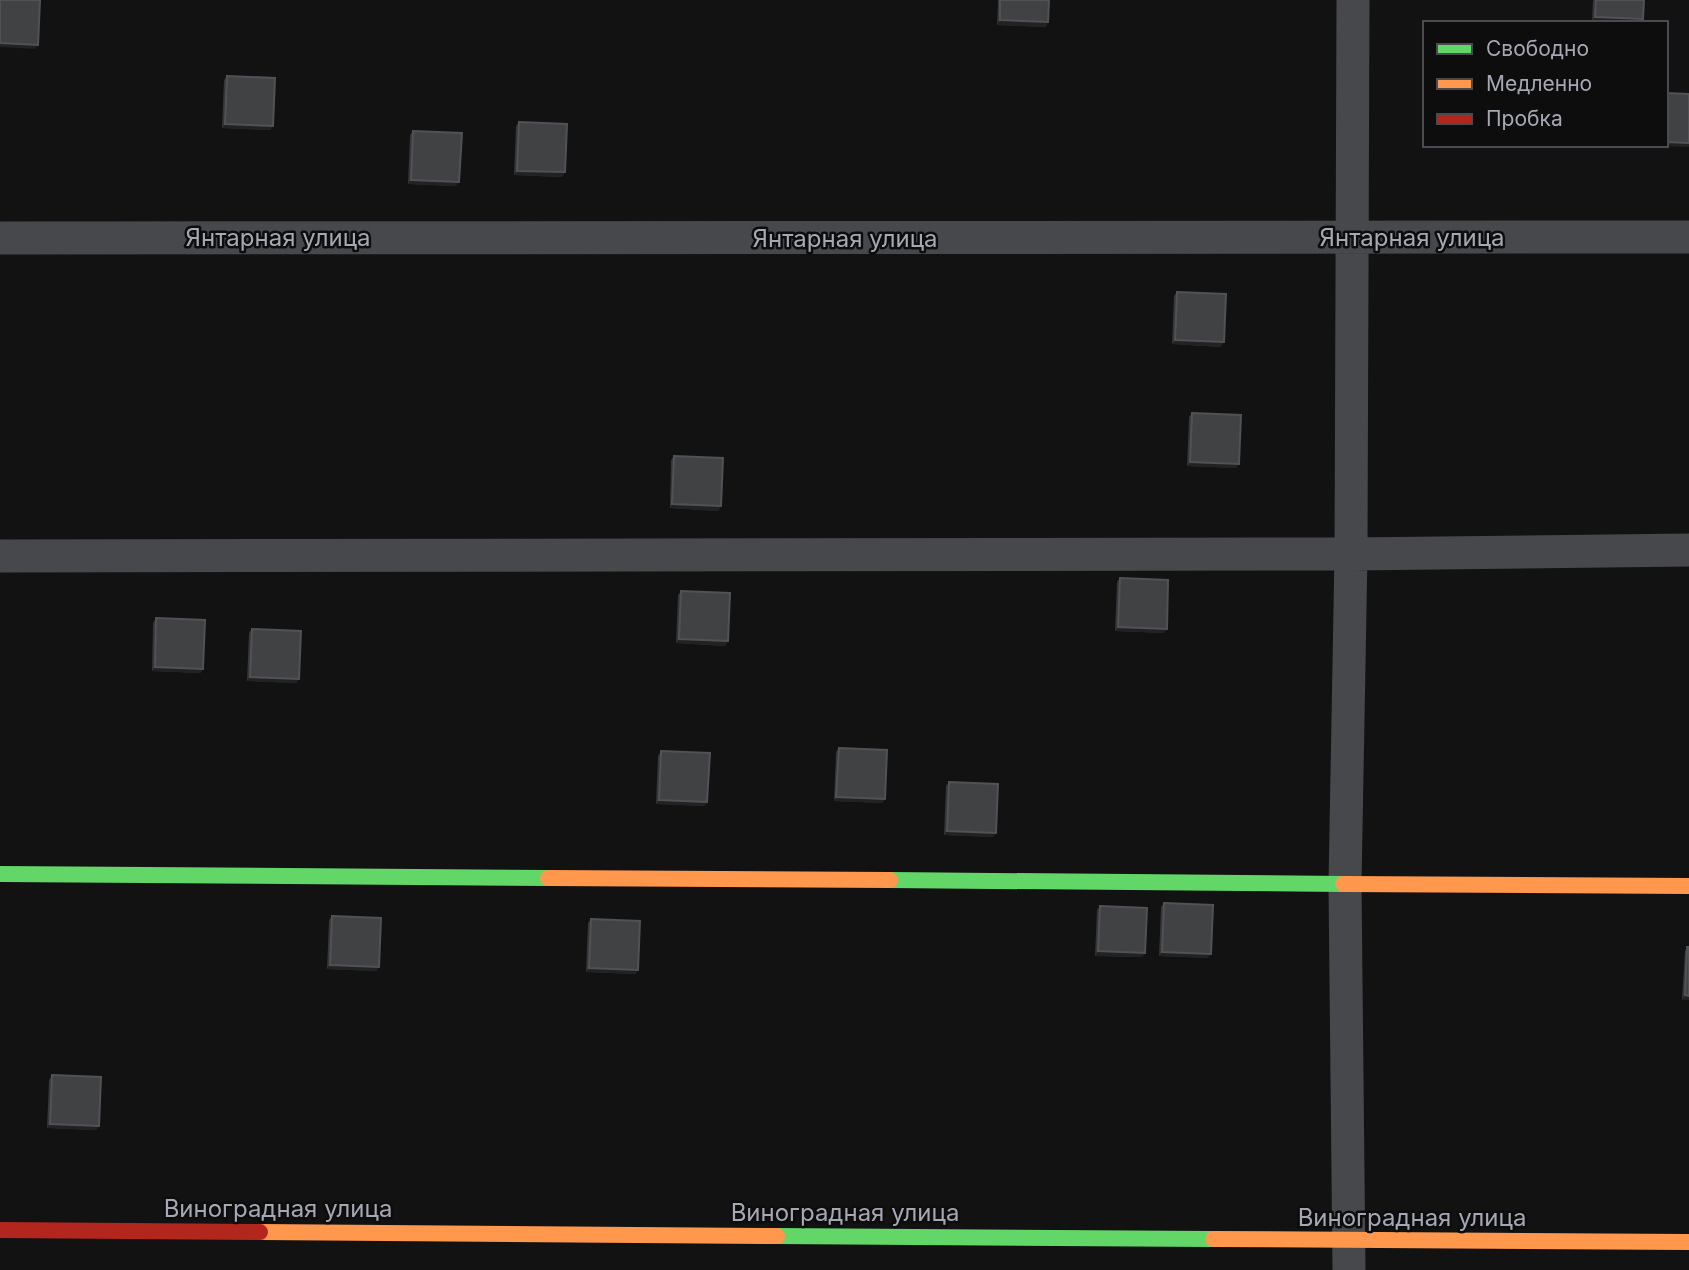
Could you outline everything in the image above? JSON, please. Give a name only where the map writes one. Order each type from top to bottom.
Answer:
[{"type":"street","points":[[1349,1255],[1345,884],[1351,554],[1353,0]]},
{"type":"street","name":"Янтарная улица","points":[[0,238],[1689,237]]},
{"type":"street","points":[[0,556],[1689,551]]},
{"type":"street","points":[[0,874],[1689,886]]},
{"type":"street","name":"Виноградная улица","points":[[0,1230],[1349,1255],[1689,1242]]},
{"type":"building","points":[[0,0],[40,0],[38,45],[0,43]]},
{"type":"building","points":[[1000,0],[1049,0],[1048,22],[1000,20]]},
{"type":"building","points":[[1596,0],[1644,0],[1643,19],[1595,17]]},
{"type":"building","points":[[227,76],[275,78],[273,126],[225,124]]},
{"type":"building","points":[[1668,93],[1689,94],[1689,143],[1668,142]]},
{"type":"building","points":[[519,122],[567,124],[565,172],[517,171]]},
{"type":"building","points":[[413,131],[462,133],[459,182],[411,180]]},
{"type":"building","points":[[1177,292],[1226,294],[1224,342],[1175,340]]},
{"type":"building","points":[[1192,413],[1241,415],[1239,464],[1190,462]]},
{"type":"building","points":[[674,456],[723,458],[721,506],[672,504]]},
{"type":"building","points":[[1120,578],[1168,580],[1167,629],[1118,627]]},
{"type":"building","points":[[681,591],[730,593],[728,641],[679,639]]},
{"type":"building","points":[[156,618],[205,620],[203,669],[155,667]]},
{"type":"building","points":[[252,629],[301,631],[299,679],[250,677]]},
{"type":"building","points":[[839,748],[887,750],[885,799],[836,797]]},
{"type":"building","points":[[661,751],[710,753],[707,802],[659,800]]},
{"type":"building","points":[[949,782],[998,784],[996,833],[947,831]]},
{"type":"building","points":[[1164,903],[1213,905],[1211,954],[1162,952]]},
{"type":"building","points":[[1100,906],[1147,908],[1145,953],[1098,951]]},
{"type":"building","points":[[332,916],[381,918],[379,967],[330,965]]},
{"type":"building","points":[[591,919],[640,921],[638,970],[589,968]]},
{"type":"building","points":[[1689,947],[1689,996],[1685,995]]},
{"type":"building","points":[[52,1075],[101,1077],[99,1126],[50,1124]]},
{"type":"traffic: fast","points":[[0,874],[548,878]]},
{"type":"traffic: fast","points":[[890,880],[1343,884]]},
{"type":"traffic: fast","points":[[777,1236],[1213,1239]]},
{"type":"traffic: slow","points":[[548,878],[890,880]]},
{"type":"traffic: slow","points":[[1343,884],[1689,886]]},
{"type":"traffic: slow","points":[[260,1232],[777,1236]]},
{"type":"traffic: slow","points":[[1213,1239],[1689,1242]]},
{"type":"traffic: jam","points":[[0,1230],[260,1232]]}]
